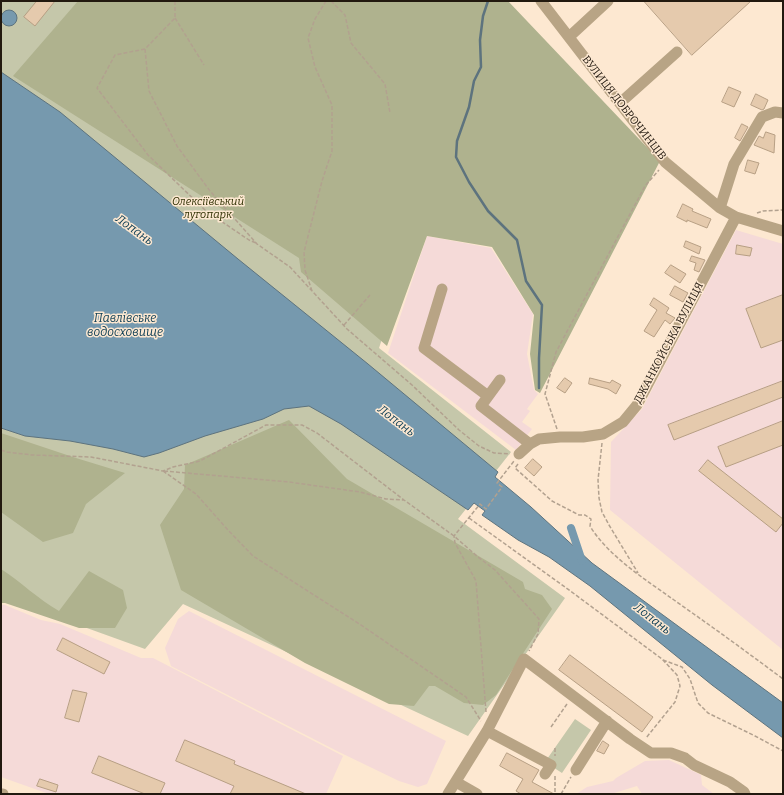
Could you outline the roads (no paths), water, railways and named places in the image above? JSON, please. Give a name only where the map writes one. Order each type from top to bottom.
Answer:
[{"type":"street","name":"ВУЛИЦЯ ДОБРОЧИНЦІВ","points":[[541,1],[665,162],[720,208],[739,218],[783,232]]},
{"type":"street","points":[[569,37],[608,1]]},
{"type":"street","points":[[620,103],[677,52]]},
{"type":"street","points":[[720,208],[734,164],[762,117],[775,112],[783,113]]},
{"type":"street","name":"ДЖАНКОЙСЬКА ВУЛИЦЯ","points":[[530,444],[539,439],[583,437],[603,434],[623,422],[632,413],[739,218]]},
{"type":"street","points":[[442,289],[424,348],[488,396]]},
{"type":"street","points":[[500,380],[481,406],[530,444],[519,454]]},
{"type":"street","points":[[448,794],[487,731],[524,659],[607,722],[651,753],[671,753],[684,758],[694,765],[730,782],[745,794]]},
{"type":"street","points":[[576,770],[607,722]]},
{"type":"street","points":[[487,731],[551,765],[545,774]]},
{"type":"street","points":[[456,782],[477,794]]},
{"type":"water","points":[[6,10],[12,10],[17,15],[15,24],[12,26],[6,26],[1,21],[1,15]]},
{"type":"water","name":"Павлівське водосховище","points":[[1,72],[60,112],[498,472],[495,477],[531,507],[592,563],[783,703],[783,738],[712,685],[590,586],[549,557],[518,540],[482,515],[485,511],[474,503],[468,510],[341,424],[309,406],[284,409],[263,419],[205,436],[144,457],[113,449],[70,441],[25,436],[1,428]]},
{"type":"waterway","points":[[488,1],[483,16],[480,40],[481,67],[474,81],[469,107],[457,141],[456,157],[469,182],[488,211],[517,240],[526,281],[542,305],[539,388]]},
{"type":"waterway","points":[[571,528],[582,561]]},
{"type":"park label","name":"Олексіївський лугопарк","points":[[208,208]]},
{"type":"water label","name":"Лопань","points":[[134,230]]},
{"type":"water label","name":"Лопань","points":[[396,421]]},
{"type":"water label","name":"Лопань","points":[[652,619]]}]
